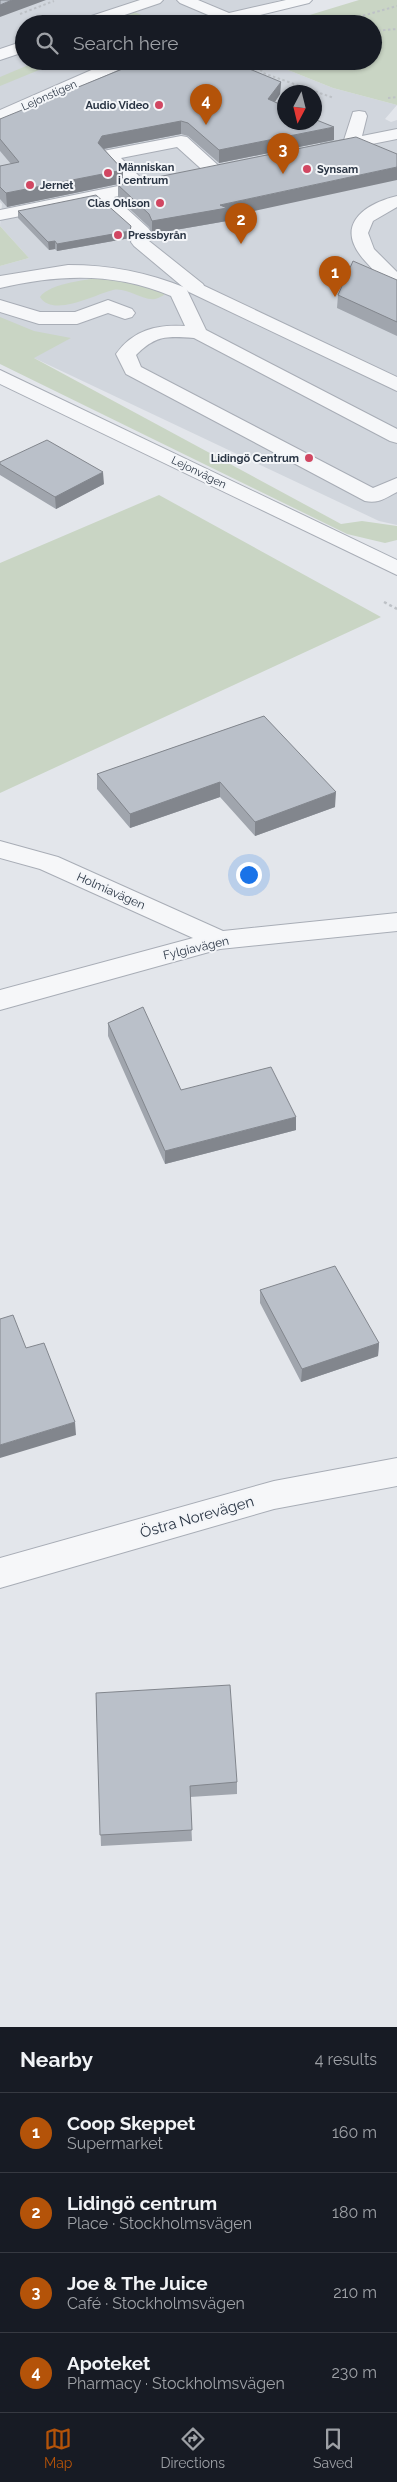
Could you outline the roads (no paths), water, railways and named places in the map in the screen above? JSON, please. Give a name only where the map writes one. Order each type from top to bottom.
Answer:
[{"type":"street","points":[[109,15],[155,0]]},
{"type":"street","points":[[185,0],[220,15]]},
{"type":"street","points":[[244,15],[304,0]]},
{"type":"street","points":[[0,55],[15,49]]},
{"type":"street","name":"Lejonstigen","points":[[0,116],[105,70]]},
{"type":"street","points":[[351,143],[359,116]]},
{"type":"street","points":[[312,151],[397,134]]},
{"type":"street","points":[[140,187],[109,155],[181,141],[214,171]]},
{"type":"street","points":[[196,175],[234,167]]},
{"type":"street","points":[[0,216],[168,181]]},
{"type":"street","points":[[101,195],[142,232],[140,242],[196,288],[397,385]]},
{"type":"street","points":[[397,201],[376,208],[358,230],[359,243],[366,254],[391,277],[397,279]]},
{"type":"street","points":[[0,282],[62,272],[109,271],[156,281],[179,292],[198,333]]},
{"type":"street","points":[[0,306],[38,318],[77,318],[108,306],[125,313]]},
{"type":"street","points":[[397,437],[198,333],[171,331],[143,337],[126,354],[133,370],[373,496],[397,484]]},
{"type":"street","name":"Lejonvägen","points":[[0,376],[397,568]]},
{"type":"street","name":"Holmiavägen","points":[[0,849],[50,863],[220,940]]},
{"type":"street","name":"Fylgiavägen","points":[[0,1000],[220,940],[397,922]]},
{"type":"street","name":"Östra Norevägen","points":[[0,1573],[274,1495],[397,1472]]},
{"type":"place","name":"Audio Video","points":[[159,105]]},
{"type":"place","name":"Apoteket","points":[[206,125]]},
{"type":"place","name":"Synsam","points":[[307,169]]},
{"type":"place","name":"Människan i centrum","points":[[108,173]]},
{"type":"place","name":"Joe & The Juice","points":[[283,174]]},
{"type":"place","name":"Jernet","points":[[30,185]]},
{"type":"place","name":"Clas Ohlson","points":[[160,203]]},
{"type":"place","name":"Pressbyrån","points":[[118,235]]},
{"type":"place","name":"Lidingö centrum","points":[[241,244]]},
{"type":"place","name":"Coop Skeppet","points":[[335,297]]},
{"type":"place","name":"Lidingö Centrum","points":[[309,458]]}]
